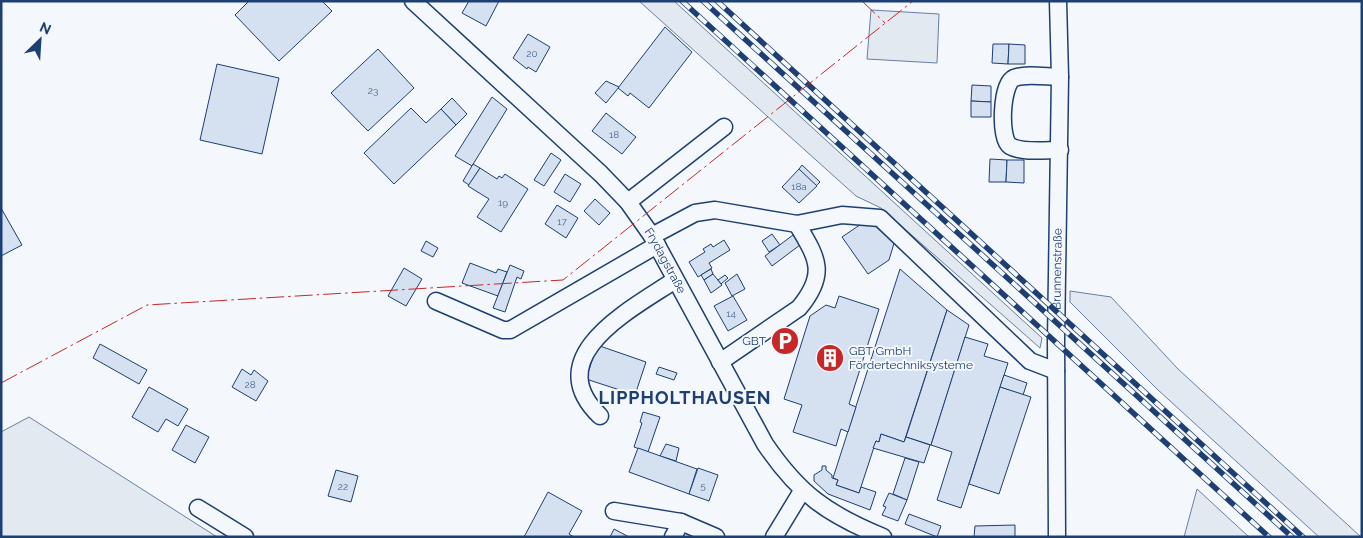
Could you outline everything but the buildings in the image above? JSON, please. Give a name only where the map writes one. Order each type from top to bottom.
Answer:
[{"type":"street","name":"Frydagstraße","points":[[413,1],[601,174],[628,202],[654,241],[765,444],[785,473],[824,508],[851,524],[883,537]]},
{"type":"street","name":"Brunnenstraße","points":[[1057,537],[1056,371],[1060,150],[1058,1]]},
{"type":"street","points":[[1060,77],[1014,78],[1008,83],[1005,91],[1003,136],[1011,147],[1019,149],[1060,150]]},
{"type":"street","points":[[628,202],[724,127]]},
{"type":"street","points":[[436,301],[503,330],[510,330],[654,241],[695,213],[715,210],[797,224],[842,215],[880,218],[1030,361],[1056,371]]},
{"type":"street","points":[[720,362],[799,308],[809,296],[816,281],[816,256],[797,224]]},
{"type":"street","points":[[600,416],[589,406],[581,392],[578,379],[586,352],[593,339],[606,327],[675,280]]},
{"type":"street","points":[[774,537],[802,490]]},
{"type":"street","points":[[198,508],[245,537]]},
{"type":"street","points":[[614,511],[677,530],[716,537]]},
{"type":"shaded area","points":[[639,1],[674,1],[1042,338],[1040,348],[881,208],[856,196]]},
{"type":"shaded area","points":[[871,10],[939,14],[937,63],[867,59]]},
{"type":"shaded area","points":[[1070,291],[1111,297],[1178,369],[1361,537],[1319,537],[1157,389],[1070,302]]},
{"type":"shaded area","points":[[29,417],[217,537],[1,537],[1,432]]},
{"type":"shaded area","points":[[1197,489],[1249,537],[1184,537]]},
{"type":"railway","points":[[682,1],[1269,537]]},
{"type":"railway","points":[[703,1],[1292,537]]},
{"type":"railway","points":[[717,1],[1303,537]]},
{"type":"power","points":[[862,1],[885,23]]},
{"type":"power","points":[[1,383],[147,305],[563,280],[913,1]]},
{"type":"place","name":"GBT","points":[[785,341]]},
{"type":"place","name":"GBT GmbH Fördertechniksysteme","points":[[830,358]]},
{"type":"district","name":"LIPPHOLTHAUSEN","points":[[685,397]]}]
